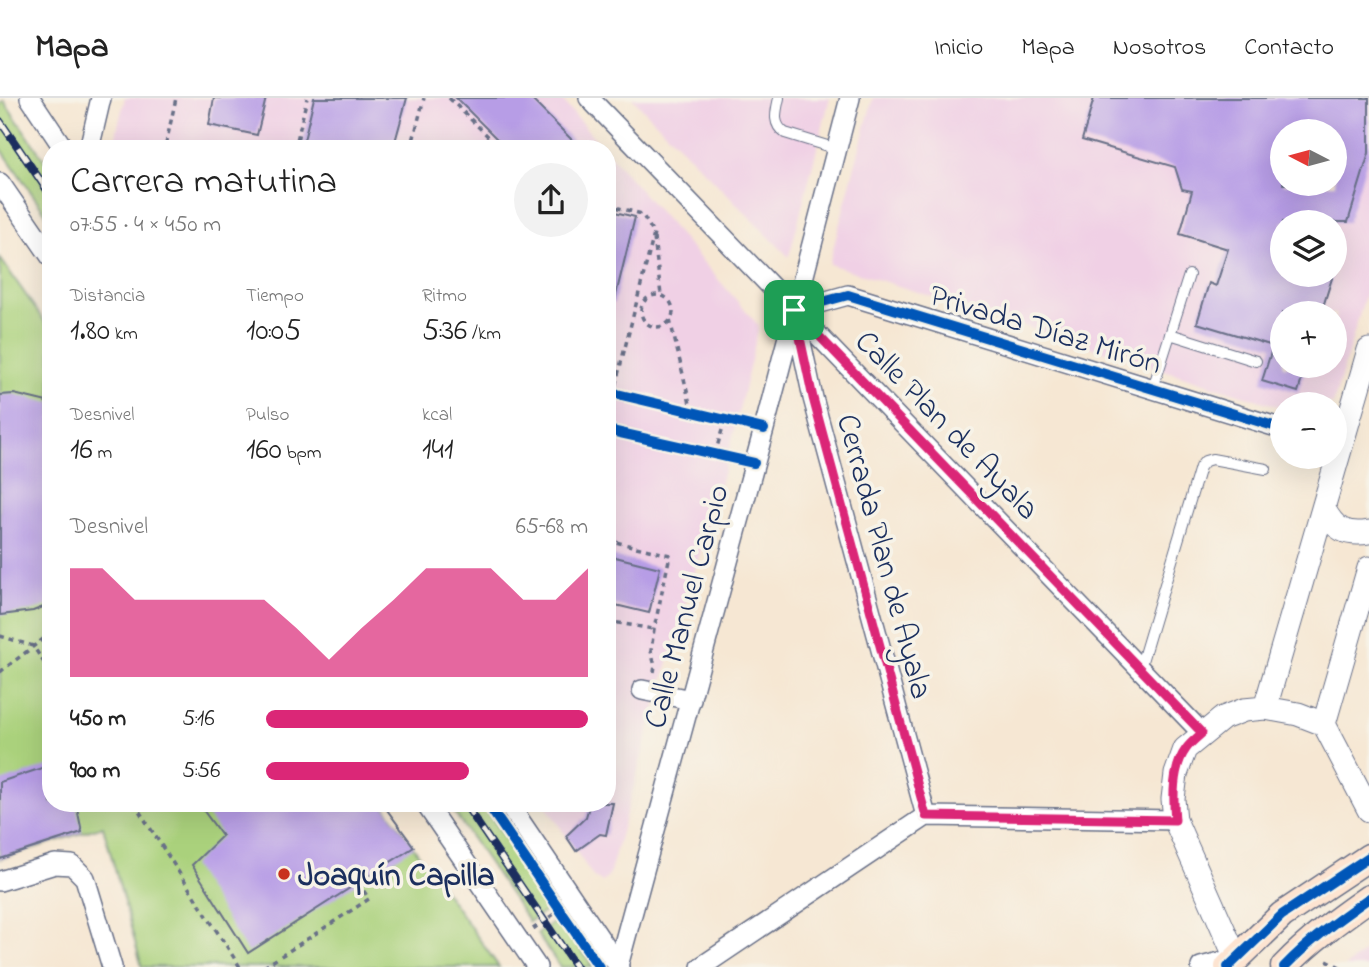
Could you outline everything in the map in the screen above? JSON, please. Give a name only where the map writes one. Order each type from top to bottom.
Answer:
[{"type":"main road","points":[[1232,962],[1282,915],[1369,857]]},
{"type":"main road","points":[[1284,967],[1303,947],[1369,898]]},
{"type":"street","points":[[30,98],[58,140]]},
{"type":"street","points":[[91,140],[101,98]]},
{"type":"street","name":"Calle Plan de Ayala","points":[[589,98],[1202,733]]},
{"type":"street","name":"Calle Manuel Carpio","points":[[618,967],[764,429],[850,98]]},
{"type":"street","points":[[0,183],[42,244]]},
{"type":"street","points":[[0,201],[19,210]]},
{"type":"street","name":"Privada Díaz Mirón","points":[[794,310],[849,295],[1270,425]]},
{"type":"street","name":"Cerrada Plan de Ayala","points":[[794,310],[813,398],[926,816]]},
{"type":"street","points":[[1347,418],[1369,350]]},
{"type":"street","points":[[1265,708],[1324,509],[1333,469]]},
{"type":"street","points":[[1324,509],[1329,519],[1348,533],[1369,533]]},
{"type":"street","points":[[1324,724],[1369,568]]},
{"type":"street","points":[[646,691],[691,700]]},
{"type":"street","points":[[1201,967],[1232,962],[1175,820],[1173,799],[1176,774],[1185,750],[1202,733],[1223,718],[1244,710],[1265,708],[1298,714],[1324,724],[1369,810]]},
{"type":"street","points":[[431,812],[537,967]]},
{"type":"street","points":[[514,812],[618,967]]},
{"type":"street","points":[[701,967],[926,816],[1175,820]]},
{"type":"street","points":[[0,881],[55,864],[72,865],[85,878],[111,967]]},
{"type":"lane","points":[[779,98],[775,117],[778,128],[785,133],[837,149]]},
{"type":"lane","points":[[1153,388],[1189,275]]},
{"type":"lane","points":[[1170,334],[1256,361]]},
{"type":"lane","points":[[1140,668],[1200,467],[1205,461],[1212,459],[1266,469]]},
{"type":"path","points":[[167,140],[176,98]]},
{"type":"path","points":[[297,140],[307,98]]},
{"type":"path","points":[[413,140],[424,98]]},
{"type":"path","points":[[449,98],[492,140]]},
{"type":"path","points":[[616,207],[642,214],[654,234],[661,295]]},
{"type":"path","points":[[616,381],[654,234]]},
{"type":"path","points":[[670,320],[662,326],[647,322],[642,313],[644,303],[651,296],[661,295],[672,305],[670,320],[692,412]]},
{"type":"path","points":[[616,394],[764,429]]},
{"type":"path","points":[[715,454],[725,420]]},
{"type":"path","points":[[616,432],[754,463]]},
{"type":"path","points":[[616,542],[670,555],[650,651],[656,666],[646,691]]},
{"type":"path","points":[[616,623],[654,629]]},
{"type":"path","points":[[0,636],[33,646],[42,660]]},
{"type":"path","points":[[0,672],[42,640]]},
{"type":"path","points":[[140,812],[240,967]]},
{"type":"path","points":[[264,967],[369,899],[358,883]]},
{"type":"path","points":[[553,899],[568,921]]},
{"type":"path","points":[[531,930],[557,912]]},
{"type":"shaded area","points":[[125,98],[560,98],[596,140],[116,140]]},
{"type":"shaded area","points":[[632,98],[830,98],[789,257]]},
{"type":"shaded area","points":[[873,98],[1369,98],[1369,282],[1347,357],[1347,301],[1270,301],[1270,378],[1341,378],[1337,392],[1270,392],[1270,404],[829,264]]},
{"type":"shaded area","points":[[616,162],[759,326],[728,457],[609,876],[602,882],[594,878],[550,812],[616,812]]},
{"type":"shaded area","points":[[1369,948],[1369,967],[1345,967]]},
{"type":"green space","points":[[4,101],[42,157],[42,208],[0,147],[0,104]]},
{"type":"green space","points":[[0,258],[42,318],[42,812],[388,812],[499,967],[142,967],[103,826],[0,859]]},
{"type":"green space","points":[[454,812],[488,812],[552,907],[529,922]]},
{"type":"green space","points":[[560,918],[593,967],[560,967],[537,934]]},
{"type":"building","points":[[214,98],[266,98],[257,135],[209,125]]},
{"type":"building","points":[[314,98],[407,98],[395,140],[304,140]]},
{"type":"building","points":[[456,98],[530,98],[572,140],[498,140]]},
{"type":"building","points":[[1094,98],[1369,98],[1369,153],[1348,222],[1347,210],[1270,210],[1270,287],[1329,287],[1325,301],[1270,301],[1270,345],[1197,323],[1209,283],[1216,286],[1228,249],[1180,234],[1192,191],[1182,189],[1175,167],[1082,140]]},
{"type":"building","points":[[616,212],[635,217],[616,295]]},
{"type":"building","points":[[1270,356],[1270,378],[1302,378],[1298,392],[1262,381]]},
{"type":"building","points":[[14,394],[42,401],[42,608],[0,615],[0,395]]},
{"type":"building","points":[[616,557],[660,568],[649,613],[616,605]]},
{"type":"building","points":[[42,768],[42,812],[78,812],[82,832],[0,859],[0,782]]},
{"type":"building","name":"Joaquín Capilla","points":[[205,812],[389,812],[414,847],[248,953],[192,865],[222,836]]},
{"type":"building","points":[[587,812],[611,812],[606,835],[600,834],[576,851],[566,836],[586,817]]},
{"type":"railway","points":[[0,121],[42,183]]},
{"type":"railway","points":[[470,812],[576,967]]},
{"type":"cycle path","points":[[926,816],[813,398],[794,310],[848,295],[1270,425]]},
{"type":"cycle path","points":[[616,394],[764,429]]},
{"type":"cycle path","points":[[616,432],[754,463]]},
{"type":"cycle path","points":[[493,812],[599,967]]},
{"type":"cycle path","points":[[1228,967],[1282,915],[1369,857]]},
{"type":"cycle path","points":[[1284,967],[1314,939],[1369,898]]},
{"type":"place","name":"Joaquín Capilla","points":[[284,874]]},
{"type":"route","points":[[794,310],[1202,733],[1185,750],[1176,774],[1173,799],[1175,820],[926,816],[813,398],[794,310]]}]
